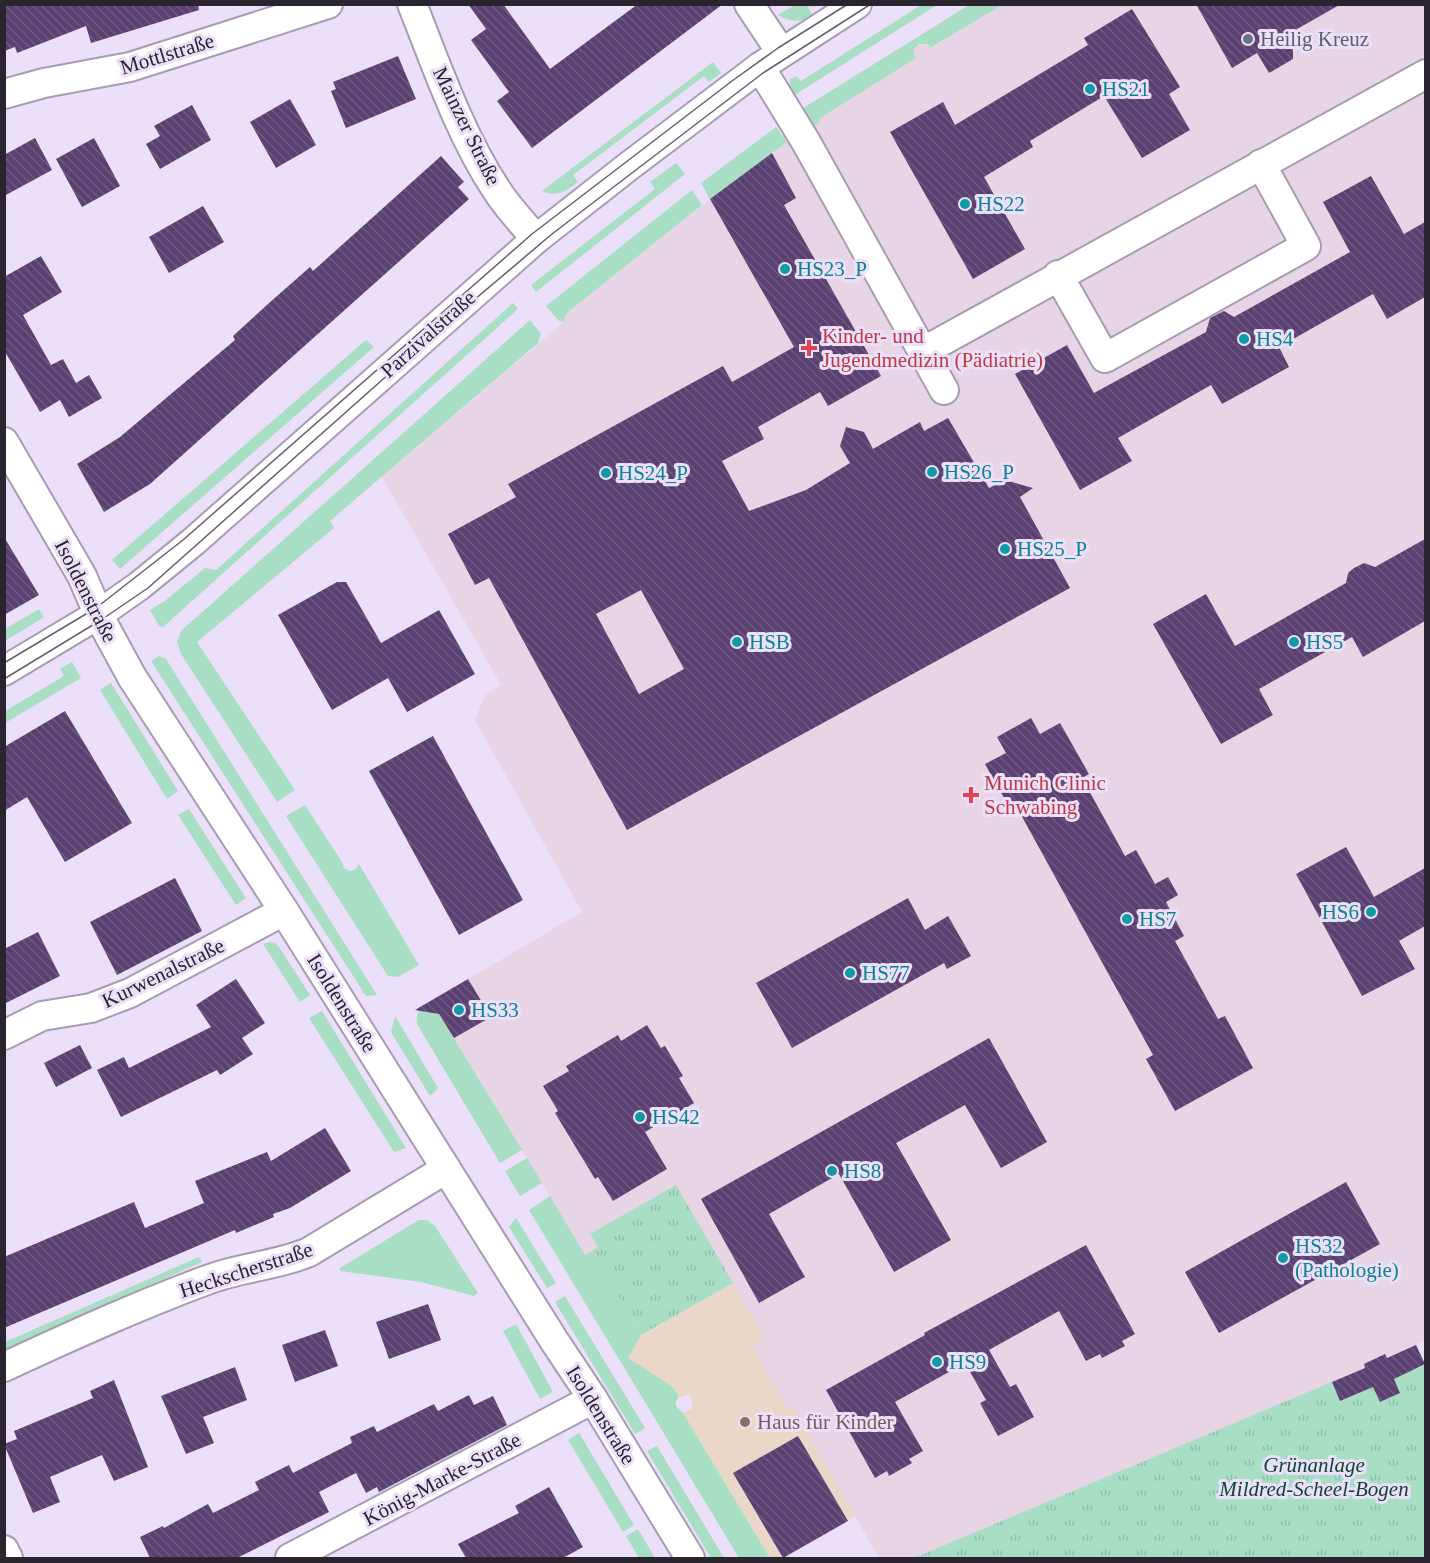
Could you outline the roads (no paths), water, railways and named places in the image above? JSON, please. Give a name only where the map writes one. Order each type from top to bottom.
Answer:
[{"type":"street","name":"Mottlstraße","points":[[4,94],[44,82],[130,67],[328,4]]},
{"type":"street","name":"Mainzer Straße","points":[[412,4],[454,108],[495,189],[536,239]]},
{"type":"street","points":[[749,4],[806,141],[944,390]]},
{"type":"street","name":"Parzivalstraße","points":[[4,671],[99,614],[139,586],[193,543],[536,239],[629,165],[770,59],[858,4]]},
{"type":"street","points":[[924,351],[1425,74]]},
{"type":"street","points":[[1058,276],[1105,358],[1306,246],[1261,164]]},
{"type":"street","name":"Isoldenstraße","points":[[4,442],[82,576],[132,677],[284,911],[593,1400],[690,1558]]},
{"type":"street","name":"Kurwenalstraße","points":[[4,1035],[42,1016],[91,1008],[130,993],[284,911]]},
{"type":"street","name":"Heckscherstraße","points":[[4,1367],[208,1279],[237,1270],[299,1257],[446,1169]]},
{"type":"street","name":"König-Marke-Straße","points":[[291,1558],[593,1400]]},
{"type":"street","points":[[4,1550],[9,1558]]},
{"type":"tram line","points":[[4,663],[96,608],[183,540],[532,234],[732,81],[778,48],[848,4]]},
{"type":"tram line","points":[[4,679],[101,620],[148,588],[435,333],[552,234],[763,73],[871,4]]},
{"type":"place","name":"Heilig Kreuz","points":[[1248,39]]},
{"type":"place","name":"HS21","points":[[1090,89]]},
{"type":"place","name":"HS22","points":[[965,204]]},
{"type":"place","name":"HS23_P","points":[[785,269]]},
{"type":"place","name":"HS4","points":[[1244,339]]},
{"type":"place","name":"Kinder- und Jugendmedizin (Pädiatrie)","points":[[809,348]]},
{"type":"place","name":"HS26_P","points":[[932,472]]},
{"type":"place","name":"HS24_P","points":[[606,473]]},
{"type":"place","name":"HS25_P","points":[[1005,549]]},
{"type":"place","name":"HSB","points":[[737,642]]},
{"type":"place","name":"HS5","points":[[1294,642]]},
{"type":"place","name":"Munich Clinic Schwabing","points":[[971,795]]},
{"type":"place","name":"HS6","points":[[1371,912]]},
{"type":"place","name":"HS7","points":[[1127,919]]},
{"type":"place","name":"HS77","points":[[850,973]]},
{"type":"place","name":"HS33","points":[[459,1010]]},
{"type":"place","name":"HS42","points":[[640,1117]]},
{"type":"place","name":"HS8","points":[[832,1171]]},
{"type":"place","name":"HS32 (Pathologie)","points":[[1283,1258]]},
{"type":"place","name":"HS9","points":[[937,1362]]},
{"type":"place","name":"Haus für Kinder","points":[[745,1422]]},
{"type":"park label","name":"Grünanlage Mildred-Scheel-Bogen","points":[[1314,1477]]}]
